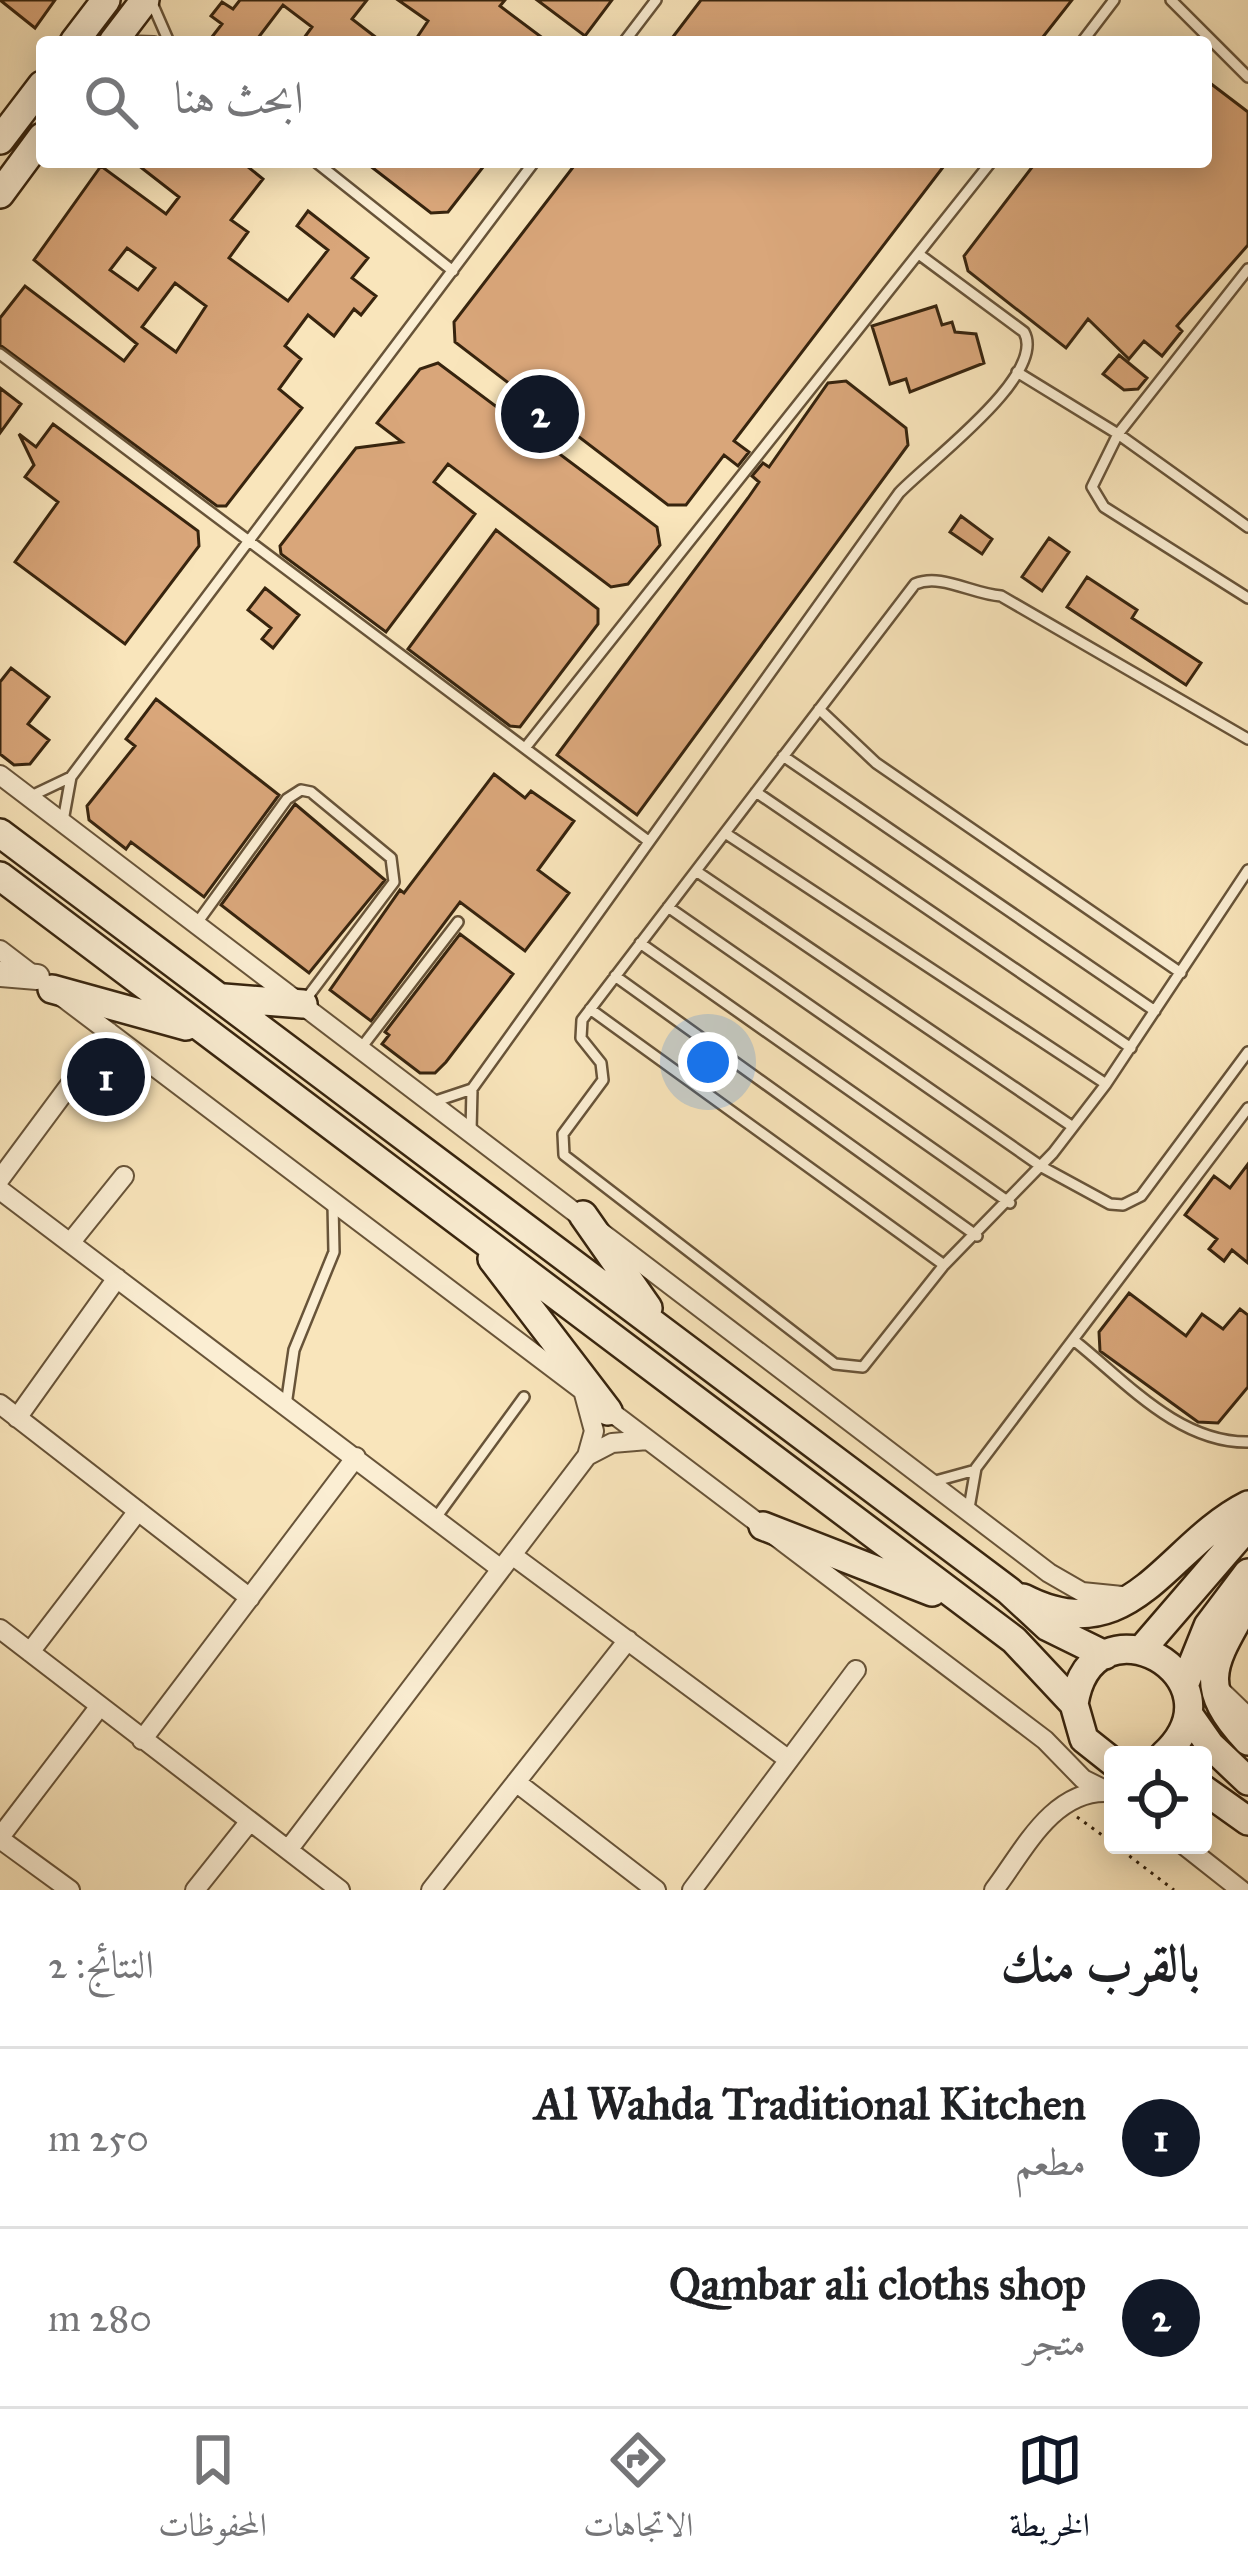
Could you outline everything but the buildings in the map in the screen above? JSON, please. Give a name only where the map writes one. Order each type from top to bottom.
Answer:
[{"type":"main road","points":[[79,36],[106,0]]},
{"type":"main road","points":[[120,36],[148,0]]},
{"type":"main road","points":[[0,140],[36,93]]},
{"type":"main road","points":[[0,194],[36,145]]},
{"type":"main road","points":[[0,833],[1009,1591],[1048,1627],[1105,1655]]},
{"type":"main road","points":[[0,876],[1030,1654],[1074,1704],[1084,1739],[1104,1755]]},
{"type":"main road","points":[[44,983],[201,1031]]},
{"type":"main road","points":[[220,998],[303,1004]]},
{"type":"main road","points":[[584,1215],[664,1331]]},
{"type":"main road","points":[[471,1232],[608,1411]]},
{"type":"main road","points":[[1009,1591],[1030,1603],[1078,1614],[1124,1605],[1145,1593],[1198,1537],[1248,1505]]},
{"type":"main road","points":[[763,1526],[964,1604]]},
{"type":"main road","points":[[1142,1649],[1248,1526]]},
{"type":"main road","points":[[1185,1683],[1208,1626],[1248,1573]]},
{"type":"main road","points":[[1248,1601],[1215,1657],[1214,1685],[1225,1715],[1248,1741]]},
{"type":"main road","points":[[1074,1704],[1083,1676],[1105,1655],[1142,1649],[1168,1661],[1185,1683],[1190,1715],[1210,1745],[1248,1781]]},
{"type":"main road","points":[[1172,1746],[1185,1731],[1190,1715]]},
{"type":"main road","points":[[1212,1795],[1248,1821]]},
{"type":"street","points":[[0,775],[1065,1585],[1098,1595],[1145,1593]]},
{"type":"street","points":[[0,950],[1104,1789]]},
{"type":"street","points":[[0,974],[44,983]]},
{"type":"street","points":[[0,1179],[109,1032]]},
{"type":"street","points":[[70,1243],[124,1176]]},
{"type":"street","points":[[0,1190],[435,1519],[628,1640],[789,1760]]},
{"type":"street","points":[[17,1418],[117,1278]]},
{"type":"street","points":[[287,1850],[587,1456],[594,1431],[583,1391]]},
{"type":"street","points":[[0,1404],[250,1598]]},
{"type":"street","points":[[587,1456],[612,1442],[648,1440]]},
{"type":"street","points":[[142,1740],[356,1457]]},
{"type":"street","points":[[30,1652],[139,1511]]},
{"type":"street","points":[[0,1629],[340,1890]]},
{"type":"street","points":[[431,1890],[628,1640]]},
{"type":"street","points":[[692,1890],[856,1670]]},
{"type":"street","points":[[1214,1685],[1248,1717]]},
{"type":"street","points":[[70,1890],[0,1838],[100,1706]]},
{"type":"street","points":[[1058,1808],[1064,1780],[1061,1760]]},
{"type":"street","points":[[517,1781],[656,1890]]},
{"type":"street","points":[[994,1890],[1058,1808],[1078,1795],[1104,1793]]},
{"type":"street","points":[[195,1890],[250,1821]]},
{"type":"street","points":[[1195,1854],[1241,1890]]},
{"type":"lane","points":[[148,0],[166,36]]},
{"type":"lane","points":[[629,36],[656,0]]},
{"type":"lane","points":[[1087,36],[1114,0]]},
{"type":"lane","points":[[1173,1],[1208,36]]},
{"type":"lane","points":[[1212,41],[1248,77]]},
{"type":"lane","points":[[324,168],[453,271]]},
{"type":"lane","points":[[29,797],[70,777],[530,168]]},
{"type":"lane","points":[[525,748],[986,168]]},
{"type":"lane","points":[[472,1133],[472,1089],[647,840],[899,493],[976,424],[1030,352],[1024,332],[920,255]]},
{"type":"lane","points":[[1248,269],[1118,434],[1093,481],[1099,503],[1248,598]]},
{"type":"lane","points":[[0,354],[647,840]]},
{"type":"lane","points":[[1017,372],[1118,434],[1248,526]]},
{"type":"lane","points":[[1248,739],[1021,605],[940,580],[923,580],[908,590],[590,1009],[579,1032],[601,1063],[603,1080],[563,1134],[564,1156],[835,1364],[856,1369],[869,1363],[944,1265],[1042,1167],[1131,1048],[1248,870]]},
{"type":"lane","points":[[819,710],[876,764],[1181,973]]},
{"type":"lane","points":[[783,756],[1156,1011]]},
{"type":"lane","points":[[63,821],[70,777]]},
{"type":"lane","points":[[197,923],[287,799],[296,792],[311,792],[391,857],[397,869],[394,882],[303,1004]]},
{"type":"lane","points":[[756,792],[1131,1048]]},
{"type":"lane","points":[[725,833],[1106,1084]]},
{"type":"lane","points":[[696,871],[1073,1126]]},
{"type":"lane","points":[[668,907],[1042,1167],[1110,1204],[1136,1200],[1248,1052]]},
{"type":"lane","points":[[362,1048],[458,922]]},
{"type":"lane","points":[[640,944],[1010,1203]]},
{"type":"lane","points":[[615,976],[976,1236]]},
{"type":"lane","points":[[590,1009],[944,1265]]},
{"type":"lane","points":[[433,1102],[472,1089]]},
{"type":"lane","points":[[969,1511],[969,1484],[976,1468],[1076,1342],[1248,1108]]},
{"type":"lane","points":[[286,1405],[294,1350],[334,1252],[337,1231],[331,1199]]},
{"type":"lane","points":[[1076,1342],[1183,1426],[1215,1440],[1248,1442]]},
{"type":"lane","points":[[435,1519],[524,1397]]},
{"type":"lane","points":[[932,1482],[976,1468]]},
{"type":"path","points":[[1058,1808],[1104,1838]]},
{"type":"path","points":[[1127,1854],[1174,1890]]},
{"type":"place","name":"Qambar ali cloths shop","points":[[540,414]]},
{"type":"place","name":"Al Wahda Traditional Kitchen","points":[[106,1077]]}]
